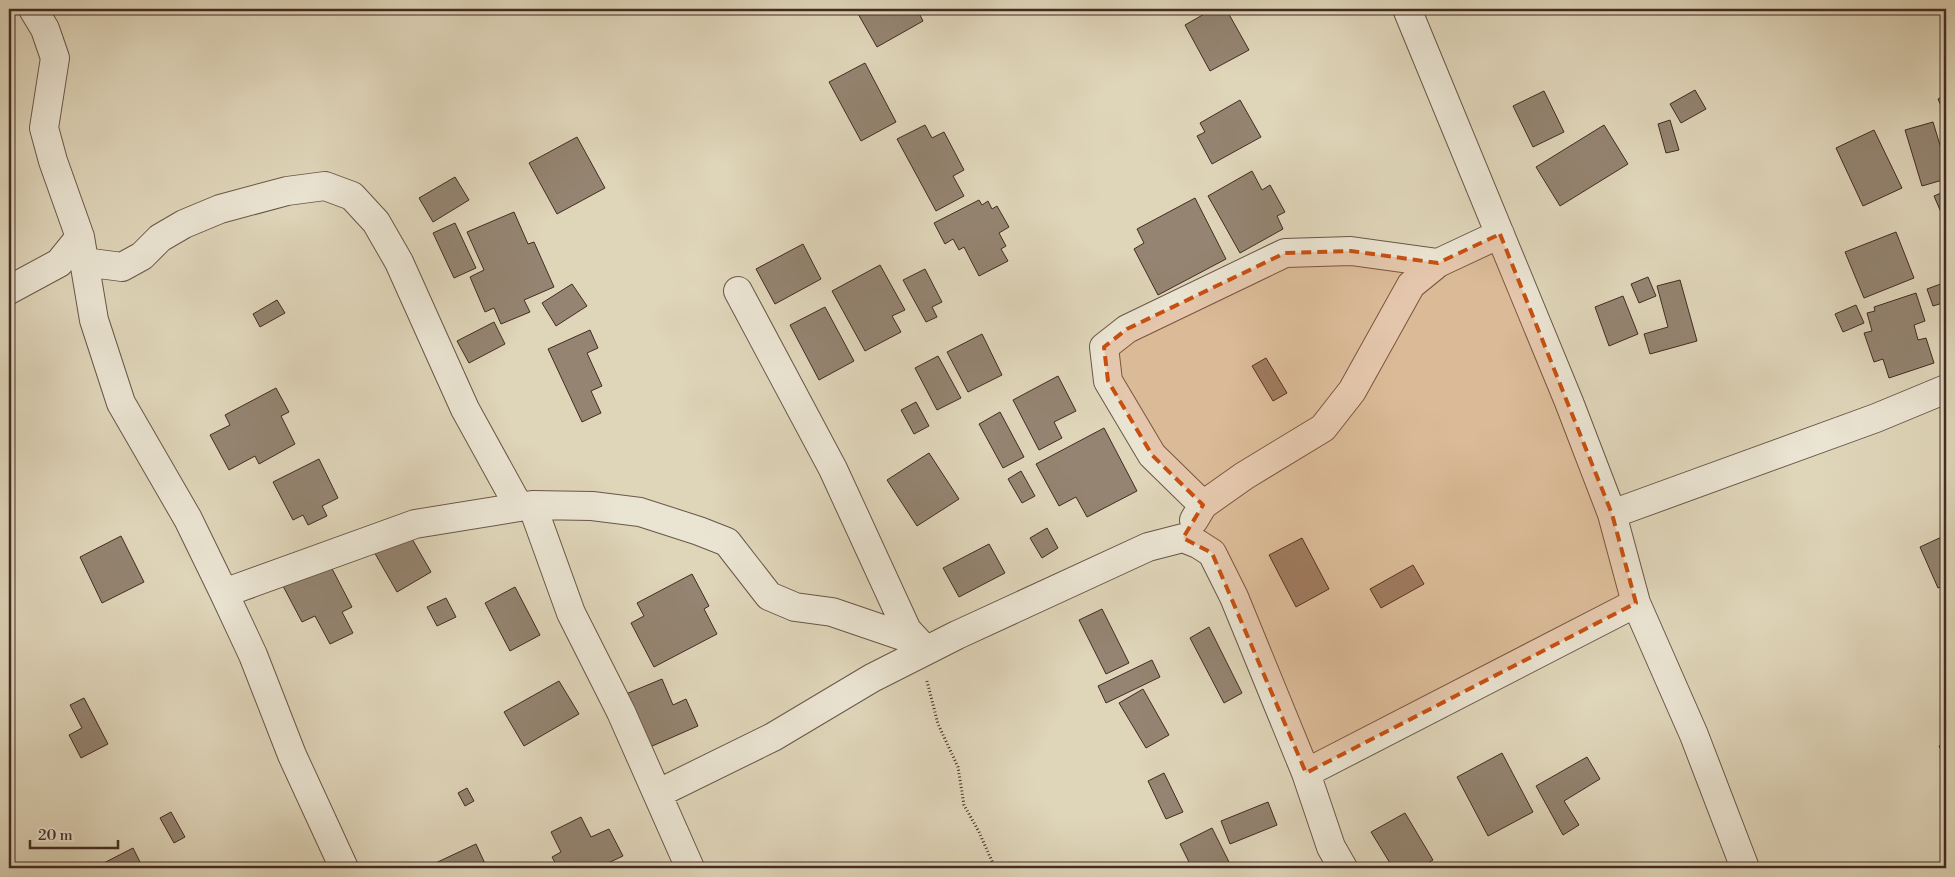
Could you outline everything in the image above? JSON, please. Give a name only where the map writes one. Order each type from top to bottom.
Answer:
[{"type":"street","points":[[33,9],[45,29],[55,58],[44,128],[82,249],[94,320],[121,403],[188,519],[224,592],[253,655],[292,754],[344,868]]},
{"type":"street","points":[[1407,9],[1500,234],[1612,514],[1636,603],[1694,735],[1745,868]]},
{"type":"street","points":[[82,249],[122,267],[142,256],[160,238],[184,224],[220,209],[287,191],[325,186],[352,196],[376,222],[399,262],[465,409],[525,506],[571,613],[659,793],[690,868]]},
{"type":"street","points":[[1183,538],[1203,505],[1244,476],[1323,428],[1352,391],[1411,285],[1438,263],[1500,234]]},
{"type":"street","points":[[9,290],[82,249]]},
{"type":"street","points":[[1203,505],[1152,455],[1108,381],[1104,347],[1127,329],[1285,253],[1351,251],[1438,263]]},
{"type":"street","points":[[738,291],[833,469],[907,630],[921,649]]},
{"type":"street","points":[[1612,514],[1876,418],[1946,389]]},
{"type":"street","points":[[224,592],[415,524],[525,506],[592,506],[640,512],[728,542],[769,596],[795,607],[840,614],[921,649]]},
{"type":"street","points":[[659,793],[773,738],[921,649],[1148,547],[1183,538],[1198,544],[1212,553],[1234,598],[1306,773],[1331,847],[1343,868]]},
{"type":"street","points":[[1306,773],[1636,603]]},
{"type":"path","points":[[921,649],[938,724],[958,767],[964,805],[995,868]]},
{"type":"highlighted area","points":[[1500,234],[1612,514],[1636,603],[1306,773],[1212,553],[1183,538],[1203,505],[1152,455],[1108,381],[1104,347],[1127,329],[1285,253],[1351,251],[1438,263]]},
{"type":"building","points":[[862,9],[917,9],[923,21],[877,47],[857,12]]},
{"type":"building","points":[[1213,9],[1226,9],[1249,50],[1210,71],[1185,25]]},
{"type":"building","points":[[865,63],[896,122],[861,141],[829,82]]},
{"type":"building","points":[[1695,90],[1706,109],[1681,123],[1670,104]]},
{"type":"building","points":[[1544,91],[1564,132],[1533,147],[1513,106]]},
{"type":"building","points":[[1946,95],[1946,117],[1938,99]]},
{"type":"building","points":[[1240,100],[1261,137],[1212,164],[1197,136],[1205,132],[1200,123]]},
{"type":"building","points":[[1670,120],[1679,150],[1666,153],[1658,124]]},
{"type":"building","points":[[1933,122],[1946,165],[1946,179],[1922,186],[1905,130]]},
{"type":"building","points":[[925,125],[932,138],[944,132],[964,170],[953,176],[964,196],[936,211],[897,139]]},
{"type":"building","points":[[1604,125],[1628,164],[1560,206],[1536,167]]},
{"type":"building","points":[[1874,130],[1902,188],[1863,206],[1836,148]]},
{"type":"building","points":[[577,137],[605,188],[557,214],[529,163]]},
{"type":"building","points":[[1252,171],[1262,190],[1270,185],[1285,212],[1277,216],[1283,229],[1240,253],[1208,196]]},
{"type":"building","points":[[455,177],[469,200],[433,222],[419,198]]},
{"type":"building","points":[[1946,191],[1946,224],[1934,196]]},
{"type":"building","points":[[1195,198],[1226,259],[1158,295],[1134,249],[1144,243],[1137,229]]},
{"type":"building","points":[[979,200],[982,205],[988,201],[992,209],[997,206],[1009,227],[999,233],[1006,246],[1001,249],[1008,261],[979,276],[964,247],[959,250],[953,239],[945,244],[934,223]]},
{"type":"building","points":[[514,212],[528,244],[534,242],[554,287],[524,300],[530,312],[501,324],[494,308],[485,312],[470,277],[484,270],[467,232]]},
{"type":"building","points":[[455,223],[476,268],[454,278],[433,233]]},
{"type":"building","points":[[1896,232],[1914,278],[1864,298],[1845,252]]},
{"type":"building","points":[[803,244],[821,279],[775,304],[756,269]]},
{"type":"building","points":[[880,265],[905,310],[892,316],[901,332],[865,351],[832,291]]},
{"type":"building","points":[[925,269],[942,302],[932,307],[937,317],[926,322],[903,280]]},
{"type":"building","points":[[1648,277],[1656,296],[1639,303],[1631,284]]},
{"type":"building","points":[[1680,280],[1697,341],[1650,354],[1644,334],[1668,327],[1657,286]]},
{"type":"building","points":[[1946,282],[1946,302],[1933,306],[1927,289]]},
{"type":"building","points":[[572,284],[587,306],[556,326],[542,303]]},
{"type":"building","points":[[1916,293],[1925,321],[1914,325],[1918,340],[1926,338],[1934,363],[1889,378],[1883,359],[1874,362],[1864,333],[1872,331],[1867,313],[1875,311],[1874,307]]},
{"type":"building","points":[[1623,296],[1638,334],[1609,346],[1595,307]]},
{"type":"building","points":[[277,300],[285,313],[260,327],[253,314]]},
{"type":"building","points":[[1856,305],[1864,323],[1843,332],[1835,314]]},
{"type":"building","points":[[825,307],[854,361],[819,380],[790,325]]},
{"type":"building","points":[[494,322],[505,344],[469,363],[457,341]]},
{"type":"building","points":[[590,330],[598,348],[587,353],[602,386],[591,391],[601,413],[582,422],[548,349]]},
{"type":"building","points":[[982,334],[1002,375],[968,392],[947,352]]},
{"type":"building","points":[[938,356],[961,398],[937,410],[915,368]]},
{"type":"building","points":[[1266,358],[1287,393],[1273,401],[1252,366]]},
{"type":"building","points":[[1058,376],[1076,411],[1054,422],[1062,438],[1039,450],[1013,400]]},
{"type":"building","points":[[276,388],[289,412],[281,416],[295,444],[259,464],[255,456],[229,470],[210,435],[230,425],[225,415]]},
{"type":"building","points":[[916,402],[929,426],[914,434],[901,410]]},
{"type":"building","points":[[1000,412],[1024,457],[1003,468],[979,424]]},
{"type":"building","points":[[1104,428],[1137,491],[1087,517],[1076,497],[1059,506],[1036,464]]},
{"type":"building","points":[[929,453],[959,499],[917,526],[887,480]]},
{"type":"building","points":[[319,459],[338,498],[322,506],[327,516],[308,525],[303,515],[293,520],[273,482]]},
{"type":"building","points":[[1021,471],[1035,496],[1022,503],[1008,479]]},
{"type":"building","points":[[1047,528],[1058,548],[1042,558],[1030,538]]},
{"type":"building","points":[[407,530],[431,572],[397,592],[373,550]]},
{"type":"building","points":[[1946,535],[1946,585],[1938,588],[1920,547]]},
{"type":"building","points":[[121,536],[144,582],[102,603],[80,557]]},
{"type":"building","points":[[1302,538],[1329,589],[1296,607],[1269,555]]},
{"type":"building","points":[[989,544],[1005,573],[959,597],[943,568]]},
{"type":"building","points":[[329,563],[352,607],[342,612],[353,633],[330,644],[315,616],[302,622],[283,586]]},
{"type":"building","points":[[1413,565],[1424,584],[1381,608],[1370,589]]},
{"type":"building","points":[[692,574],[709,606],[704,609],[717,634],[654,667],[631,623],[644,616],[637,603]]},
{"type":"building","points":[[515,587],[540,635],[510,651],[485,603]]},
{"type":"building","points":[[446,598],[456,617],[437,626],[427,607]]},
{"type":"building","points":[[1102,609],[1129,663],[1106,674],[1079,620]]},
{"type":"building","points":[[1209,627],[1242,693],[1224,703],[1190,638]]},
{"type":"building","points":[[1152,660],[1160,677],[1106,703],[1098,686]]},
{"type":"building","points":[[662,679],[673,705],[686,699],[698,726],[650,747],[626,694]]},
{"type":"building","points":[[559,681],[579,714],[524,746],[504,712]]},
{"type":"building","points":[[1143,689],[1169,735],[1146,748],[1119,703]]},
{"type":"building","points":[[84,698],[108,744],[81,758],[69,735],[82,728],[70,705]]},
{"type":"building","points":[[1946,743],[1946,761],[1939,746]]},
{"type":"building","points":[[1502,753],[1533,812],[1488,836],[1457,777]]},
{"type":"building","points":[[1587,757],[1600,779],[1564,801],[1579,825],[1563,835],[1536,786]]},
{"type":"building","points":[[1164,773],[1183,812],[1166,819],[1148,781]]},
{"type":"building","points":[[467,788],[474,801],[465,806],[458,793]]},
{"type":"building","points":[[1268,802],[1277,825],[1230,844],[1221,821]]},
{"type":"building","points":[[171,812],[185,837],[174,843],[160,818]]},
{"type":"building","points":[[1405,813],[1433,860],[1419,868],[1393,868],[1371,832]]},
{"type":"building","points":[[581,817],[591,837],[609,829],[623,856],[606,864],[608,868],[558,868],[552,857],[561,852],[551,832]]},
{"type":"building","points":[[1212,828],[1232,868],[1192,868],[1180,844]]},
{"type":"building","points":[[476,844],[487,868],[427,868],[427,867]]},
{"type":"building","points":[[133,848],[143,868],[94,868]]}]
